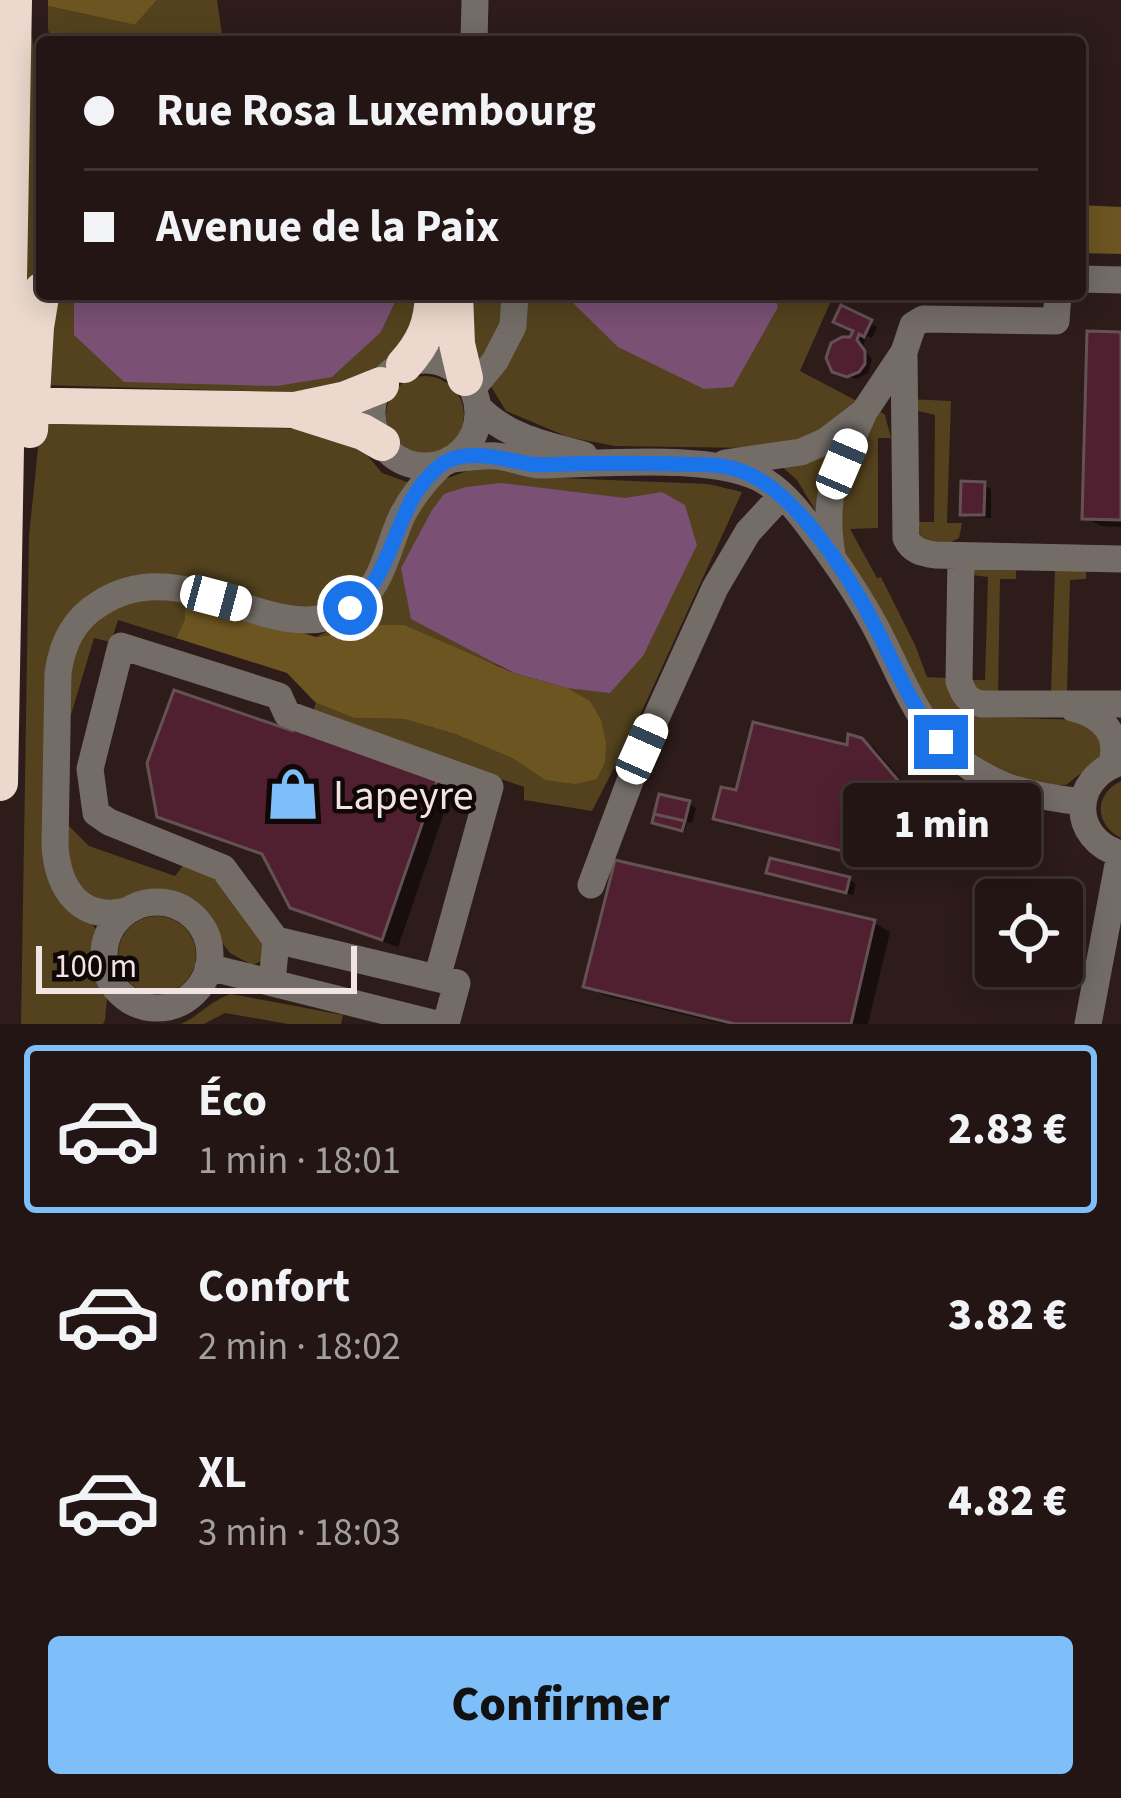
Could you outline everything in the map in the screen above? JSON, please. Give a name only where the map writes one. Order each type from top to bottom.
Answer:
[{"type":"highway","points":[[0,783],[4,582],[15,518],[21,348],[14,0]]},
{"type":"highway","points":[[32,0],[40,36]]},
{"type":"highway","points":[[21,348],[38,300]]},
{"type":"highway","points":[[0,405],[294,410],[360,395],[392,375],[424,338],[432,300]]},
{"type":"highway","points":[[455,300],[458,344],[472,391]]},
{"type":"highway","points":[[294,410],[363,432],[382,443]]},
{"type":"street","points":[[474,36],[475,0]]},
{"type":"street","points":[[1086,279],[1121,280]]},
{"type":"street","points":[[127,911],[109,932],[104,958],[125,1013],[184,1000],[199,986],[208,967],[205,934],[199,923],[184,909],[165,903],[106,915],[83,907],[63,882],[58,866],[58,674],[63,647],[74,627],[112,596],[153,585],[181,588],[295,619],[317,620],[357,603],[383,566],[413,496],[471,440],[478,421],[472,391],[514,326],[515,300]]},
{"type":"street","points":[[833,559],[827,512],[831,487],[864,412],[904,352],[913,325],[923,319],[1056,321],[1058,300]]},
{"type":"street","points":[[904,352],[906,538],[910,546],[925,553],[961,556],[1121,559]]},
{"type":"street","points":[[612,463],[505,429],[440,362],[418,361],[392,375],[374,399],[373,414],[382,443],[392,454],[420,466],[495,456],[533,465],[710,465],[755,476],[782,495],[833,559],[876,628],[908,696],[941,742],[966,764],[1006,786],[1083,802]]},
{"type":"street","points":[[710,465],[801,452],[826,441],[864,412]]},
{"type":"street","points":[[591,885],[642,749],[715,588],[748,532],[782,495]]},
{"type":"street","points":[[961,556],[959,681],[964,695],[983,704],[1121,704]]},
{"type":"street","points":[[208,967],[442,1024],[457,983],[276,940],[223,868],[96,813],[90,769],[121,646],[279,696],[287,714],[490,787],[437,978]]},
{"type":"street","points":[[1058,705],[1087,711],[1106,725],[1116,764],[1093,780],[1083,802],[1090,833],[1103,847],[1120,854],[1088,1024]]},
{"type":"street","points":[[272,983],[276,940]]},
{"type":"shaded area","points":[[48,0],[157,0],[135,25],[48,6]]},
{"type":"shaded area","points":[[157,0],[217,0],[222,36],[50,36],[48,6],[135,25]]},
{"type":"shaded area","points":[[32,36],[36,59],[36,278],[20,318],[25,38]]},
{"type":"shaded area","points":[[1086,205],[1121,207],[1121,254],[1086,253]]},
{"type":"shaded area","points":[[48,300],[381,332],[396,300],[421,300],[407,348],[354,387],[320,393],[42,385]]},
{"type":"shaded area","points":[[76,300],[396,300],[381,332],[332,377],[277,386],[124,382],[74,335]]},
{"type":"shaded area","points":[[463,300],[831,300],[800,371],[857,401],[817,438],[753,448],[615,446],[568,437],[506,411],[475,353]]},
{"type":"shaded area","points":[[570,300],[776,300],[778,307],[733,387],[704,389],[618,347]]},
{"type":"shaded area","points":[[425,376],[453,387],[464,415],[453,443],[425,454],[397,443],[386,415],[397,387]]},
{"type":"shaded area","points":[[909,399],[951,401],[947,523],[962,523],[959,538],[947,544],[921,540],[919,522],[934,522],[935,415],[914,410]]},
{"type":"shaded area","points":[[878,410],[885,415],[891,438],[878,438],[878,528],[850,529],[877,578],[881,577],[927,677],[946,678],[982,717],[1083,720],[1104,734],[1099,759],[1066,785],[1044,785],[995,768],[933,716],[842,547],[835,508]]},
{"type":"shaded area","points":[[41,419],[329,430],[352,437],[382,473],[410,483],[375,569],[338,603],[293,609],[134,580],[55,657],[73,911],[98,933],[95,959],[108,988],[103,1024],[21,1024],[29,536]]},
{"type":"shaded area","points":[[853,428],[821,520],[797,480],[780,465]]},
{"type":"shaded area","points":[[481,466],[537,477],[708,484],[742,492],[592,811],[524,800],[524,787],[312,714],[316,703],[354,718],[404,719],[512,758],[545,780],[567,688],[375,625],[316,637],[364,613],[434,483]]},
{"type":"shaded area","points":[[501,483],[625,498],[662,492],[685,505],[697,545],[643,656],[610,693],[567,688],[514,673],[411,619],[401,568],[432,510],[444,494]]},
{"type":"shaded area","points":[[973,566],[1016,567],[1016,579],[1000,579],[998,696],[981,694],[971,680],[985,680],[988,577],[972,575]]},
{"type":"shaded area","points":[[1086,569],[1086,579],[1070,580],[1067,692],[1051,692],[1055,570]]},
{"type":"shaded area","points":[[133,597],[195,603],[176,638],[118,620],[111,642],[94,638],[71,715],[68,678],[83,629]]},
{"type":"shaded area","points":[[195,603],[316,637],[375,625],[404,625],[514,673],[567,688],[590,701],[601,720],[605,762],[597,779],[576,784],[545,780],[512,758],[455,734],[404,719],[354,718],[316,703],[287,673],[176,638],[185,620],[185,605]]},
{"type":"shaded area","points":[[1121,781],[1121,838],[1106,825],[1101,809],[1106,793]]},
{"type":"shaded area","points":[[66,823],[89,846],[175,876],[184,864],[223,881],[265,942],[262,961],[252,965],[230,953],[188,899],[173,893],[117,904],[87,899],[65,856]]},
{"type":"shaded area","points":[[157,916],[185,927],[196,955],[185,983],[157,994],[129,983],[118,955],[129,927]]},
{"type":"shaded area","points":[[231,994],[343,1015],[341,1024],[288,1024],[225,1013],[204,1024],[181,1024]]},
{"type":"building","points":[[841,305],[872,320],[864,337],[859,334],[857,340],[865,351],[865,364],[847,377],[832,372],[826,358],[831,343],[850,337],[853,331],[833,322]]},
{"type":"building","points":[[1087,331],[1121,332],[1121,520],[1082,519]]},
{"type":"building","points":[[961,481],[985,482],[984,515],[960,515]]},
{"type":"building","name":"Lapeyre","points":[[174,690],[293,731],[297,722],[440,772],[382,940],[290,908],[262,854],[157,817],[147,763]]},
{"type":"building","points":[[753,722],[847,745],[848,734],[862,738],[908,792],[891,863],[713,819],[721,787],[736,790]]},
{"type":"building","points":[[659,794],[690,801],[685,821],[654,814]]},
{"type":"building","points":[[654,814],[685,821],[682,831],[652,823]]},
{"type":"building","points":[[770,858],[850,877],[846,893],[766,873]]},
{"type":"building","points":[[615,860],[875,920],[851,1024],[735,1024],[583,987]]},
{"type":"place","name":"Lapeyre","points":[[293,794]]},
{"type":"route","points":[[350,608],[378,578],[413,496],[451,459],[495,456],[533,465],[724,466],[769,483],[806,521],[867,612],[908,696],[941,742]]}]
